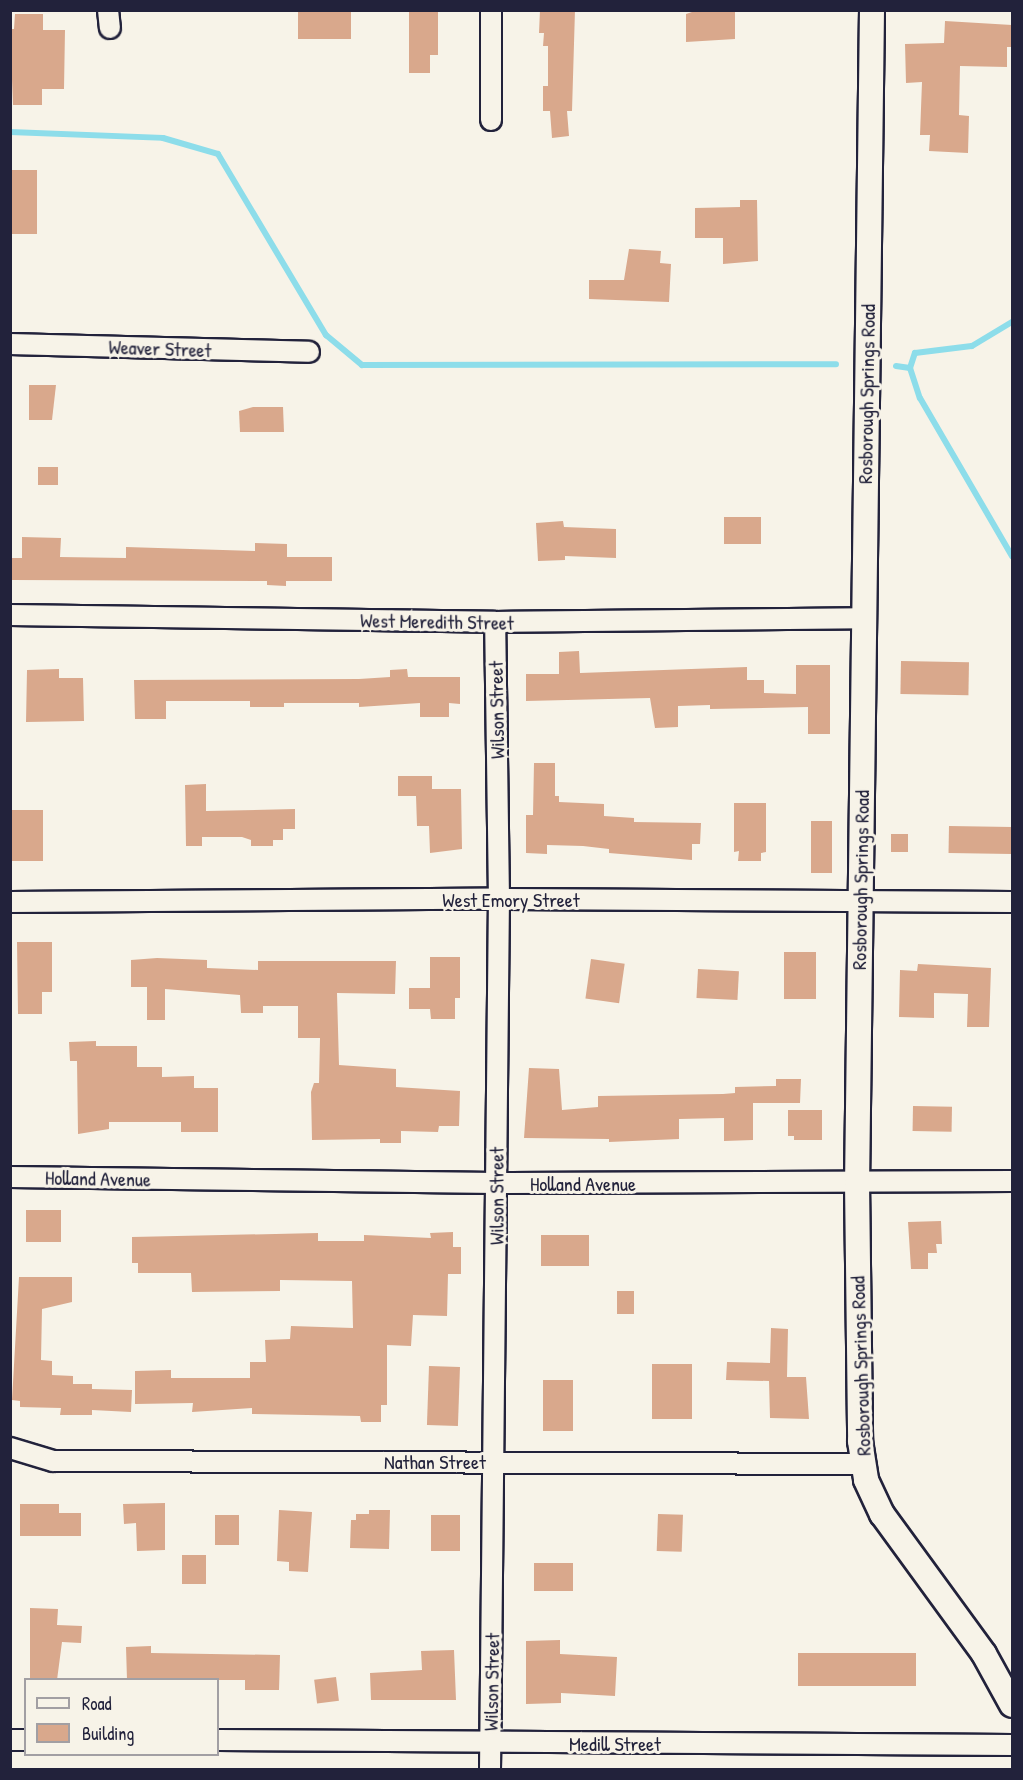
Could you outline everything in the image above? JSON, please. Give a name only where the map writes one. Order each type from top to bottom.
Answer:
[{"type":"street","points":[[491,10],[491,120]]},
{"type":"street","name":"Rosborough Springs Road","points":[[872,10],[857,1182],[862,1464],[882,1514],[984,1654],[1012,1705]]},
{"type":"street","name":"Weaver Street","points":[[10,344],[309,352]]},
{"type":"street","name":"West Meredith Street","points":[[10,615],[495,622],[863,618]]},
{"type":"street","name":"Wilson Street","points":[[490,1770],[495,1461],[499,899],[495,622]]},
{"type":"street","name":"West Emory Street","points":[[10,902],[499,899],[1012,902]]},
{"type":"street","name":"Holland Avenue","points":[[10,1177],[496,1183],[1012,1181]]},
{"type":"street","name":"Nathan Street","points":[[10,1448],[53,1461],[862,1464]]},
{"type":"street","name":"Medill Street","points":[[219,1740],[1012,1745]]},
{"type":"building","points":[[298,10],[351,10],[351,39],[298,39]]},
{"type":"building","points":[[409,10],[438,10],[438,55],[430,55],[430,73],[409,73]]},
{"type":"building","points":[[540,10],[575,10],[572,111],[567,111],[569,136],[552,138],[550,111],[543,111],[543,86],[548,86],[548,46],[543,46],[544,33],[539,33]]},
{"type":"building","points":[[698,10],[735,10],[735,39],[686,42],[686,14]]},
{"type":"building","points":[[15,14],[43,14],[43,30],[65,30],[64,89],[42,89],[42,105],[13,105],[10,29],[14,29]]},
{"type":"building","points":[[945,21],[1012,25],[1012,47],[1007,47],[1007,67],[960,66],[959,115],[969,116],[968,153],[929,151],[930,135],[920,135],[922,82],[906,83],[905,44],[944,43]]},
{"type":"building","points":[[10,170],[37,170],[37,234],[10,234]]},
{"type":"building","points":[[740,200],[757,200],[758,261],[723,264],[723,238],[695,238],[695,208],[740,207]]},
{"type":"building","points":[[629,249],[661,251],[660,263],[671,264],[669,302],[589,299],[589,280],[624,280]]},
{"type":"building","points":[[29,385],[56,385],[52,420],[29,420]]},
{"type":"building","points":[[253,407],[283,407],[284,432],[240,432],[239,411]]},
{"type":"building","points":[[38,467],[58,467],[58,485],[38,485]]},
{"type":"building","points":[[724,517],[761,517],[761,544],[724,544]]},
{"type":"building","points":[[563,521],[564,527],[616,529],[616,558],[565,556],[565,560],[538,561],[536,523]]},
{"type":"building","points":[[22,537],[61,538],[60,557],[126,558],[126,547],[255,551],[255,543],[287,544],[287,557],[332,557],[332,581],[286,581],[286,586],[267,585],[267,581],[12,580],[12,558],[22,558]]},
{"type":"building","points":[[579,651],[580,673],[747,667],[747,680],[764,680],[764,693],[796,694],[796,665],[830,665],[830,734],[808,734],[808,707],[710,709],[710,705],[678,706],[678,727],[655,728],[650,698],[526,701],[526,674],[559,674],[559,652]]},
{"type":"building","points":[[901,661],[969,662],[968,695],[900,694]]},
{"type":"building","points":[[59,669],[59,678],[83,678],[84,721],[26,722],[27,670]]},
{"type":"building","points":[[407,669],[408,677],[460,677],[460,704],[449,703],[449,717],[420,717],[420,703],[359,707],[359,703],[284,703],[284,707],[250,707],[250,701],[166,701],[166,719],[135,719],[134,680],[359,679],[390,677],[390,670]]},
{"type":"building","points":[[534,763],[555,763],[555,796],[559,796],[559,802],[604,804],[604,816],[634,818],[634,822],[701,823],[700,844],[692,844],[692,860],[609,853],[609,849],[583,846],[547,845],[547,854],[526,853],[526,815],[533,815]]},
{"type":"building","points":[[398,776],[432,776],[432,789],[461,789],[462,849],[430,853],[429,826],[417,826],[416,796],[398,796]]},
{"type":"building","points":[[206,784],[206,811],[295,809],[295,829],[283,829],[283,840],[273,840],[273,846],[251,846],[251,840],[242,837],[202,837],[202,846],[186,846],[185,785]]},
{"type":"building","points":[[734,803],[766,803],[766,852],[761,853],[761,861],[738,861],[739,851],[734,852]]},
{"type":"building","points":[[10,810],[43,810],[43,861],[10,861]]},
{"type":"building","points":[[811,821],[832,821],[832,873],[811,873]]},
{"type":"building","points":[[949,826],[1012,827],[1012,854],[949,853]]},
{"type":"building","points":[[891,834],[908,834],[908,852],[891,852]]},
{"type":"building","points":[[17,942],[52,942],[52,992],[42,992],[42,1014],[18,1014]]},
{"type":"building","points":[[784,952],[816,952],[816,999],[784,999]]},
{"type":"building","points":[[430,957],[460,957],[460,998],[455,998],[455,1019],[431,1019],[430,1009],[409,1009],[409,988],[430,988]]},
{"type":"building","points":[[157,958],[207,960],[207,968],[258,970],[258,961],[396,961],[395,994],[337,993],[339,1065],[396,1069],[396,1087],[460,1091],[459,1126],[439,1126],[438,1132],[401,1131],[401,1143],[380,1143],[380,1139],[312,1140],[311,1092],[314,1083],[319,1083],[320,1038],[298,1038],[298,1006],[263,1006],[263,1013],[241,1013],[240,995],[165,989],[165,1020],[147,1020],[147,987],[131,987],[131,960]]},
{"type":"building","points":[[591,959],[625,964],[619,1003],[585,999]]},
{"type":"building","points":[[918,964],[991,968],[989,1027],[967,1027],[968,994],[934,993],[934,1018],[899,1017],[900,970],[917,971]]},
{"type":"building","points":[[698,969],[739,971],[737,1000],[696,998]]},
{"type":"building","points":[[96,1041],[96,1046],[137,1046],[137,1067],[162,1067],[162,1077],[194,1076],[194,1088],[218,1088],[218,1132],[181,1132],[181,1122],[109,1122],[109,1129],[78,1134],[77,1061],[70,1061],[69,1042]]},
{"type":"building","points":[[529,1068],[559,1069],[562,1110],[598,1107],[598,1096],[735,1093],[735,1087],[776,1086],[776,1079],[801,1079],[800,1103],[753,1103],[753,1140],[724,1141],[724,1118],[679,1119],[679,1139],[609,1142],[609,1139],[524,1138]]},
{"type":"building","points":[[913,1106],[952,1107],[952,1132],[913,1131]]},
{"type":"building","points":[[788,1110],[822,1110],[822,1140],[794,1140],[794,1136],[788,1136]]},
{"type":"building","points":[[26,1210],[61,1210],[61,1242],[26,1242]]},
{"type":"building","points":[[941,1221],[942,1244],[936,1244],[937,1253],[928,1253],[928,1269],[911,1269],[908,1222]]},
{"type":"building","points":[[453,1232],[453,1247],[461,1247],[461,1274],[448,1274],[447,1316],[413,1315],[411,1346],[387,1345],[387,1405],[381,1405],[381,1422],[361,1422],[360,1416],[252,1414],[252,1408],[192,1412],[193,1403],[135,1404],[135,1371],[171,1370],[171,1378],[250,1378],[250,1362],[266,1362],[265,1340],[290,1339],[291,1326],[353,1328],[352,1281],[280,1280],[280,1291],[192,1292],[191,1273],[138,1273],[138,1263],[132,1263],[132,1237],[318,1233],[318,1241],[364,1241],[364,1235],[431,1238],[430,1233]]},
{"type":"building","points":[[541,1235],[589,1235],[589,1266],[541,1266]]},
{"type":"building","points":[[19,1277],[72,1277],[72,1302],[42,1309],[41,1360],[52,1361],[52,1375],[73,1376],[73,1384],[92,1384],[92,1389],[132,1390],[131,1412],[92,1410],[92,1415],[60,1415],[61,1408],[20,1407],[20,1401],[12,1400]]},
{"type":"building","points":[[617,1291],[634,1291],[634,1314],[617,1314]]},
{"type":"building","points":[[771,1328],[788,1329],[787,1377],[806,1377],[809,1419],[770,1418],[769,1381],[726,1380],[727,1362],[770,1363]]},
{"type":"building","points":[[652,1364],[692,1364],[692,1419],[652,1419]]},
{"type":"building","points":[[429,1366],[460,1367],[458,1426],[427,1425]]},
{"type":"building","points":[[543,1380],[573,1380],[573,1431],[543,1431]]},
{"type":"building","points":[[165,1503],[165,1550],[137,1551],[136,1523],[124,1524],[123,1504]]},
{"type":"building","points":[[20,1504],[59,1504],[59,1513],[81,1513],[81,1536],[20,1536]]},
{"type":"building","points":[[279,1510],[312,1512],[308,1572],[289,1571],[289,1562],[277,1561]]},
{"type":"building","points":[[369,1510],[390,1510],[389,1549],[350,1548],[351,1520],[356,1520],[356,1514],[369,1514]]},
{"type":"building","points":[[658,1514],[683,1515],[682,1552],[657,1551]]},
{"type":"building","points":[[215,1515],[239,1515],[239,1545],[215,1545]]},
{"type":"building","points":[[431,1515],[460,1515],[460,1551],[431,1551]]},
{"type":"building","points":[[182,1555],[206,1555],[206,1584],[182,1584]]},
{"type":"building","points":[[534,1563],[573,1563],[573,1591],[534,1591]]},
{"type":"building","points":[[30,1608],[58,1609],[57,1625],[82,1626],[81,1643],[62,1642],[57,1678],[30,1678]]},
{"type":"building","points":[[560,1640],[560,1654],[617,1657],[615,1696],[561,1693],[561,1703],[526,1704],[526,1641]]},
{"type":"building","points":[[151,1646],[151,1653],[280,1655],[279,1690],[245,1690],[245,1680],[127,1678],[126,1647]]},
{"type":"building","points":[[454,1650],[456,1700],[371,1700],[370,1673],[422,1670],[421,1651]]},
{"type":"building","points":[[798,1653],[916,1653],[916,1686],[798,1686]]},
{"type":"building","points":[[336,1677],[339,1701],[317,1704],[314,1680]]},
{"type":"waterway","points":[[10,132],[163,138],[218,154],[326,335],[362,365],[836,364]]},
{"type":"waterway","points":[[910,368],[915,353],[972,346],[1012,322]]},
{"type":"waterway","points":[[896,366],[910,368],[920,398],[1012,556]]}]
